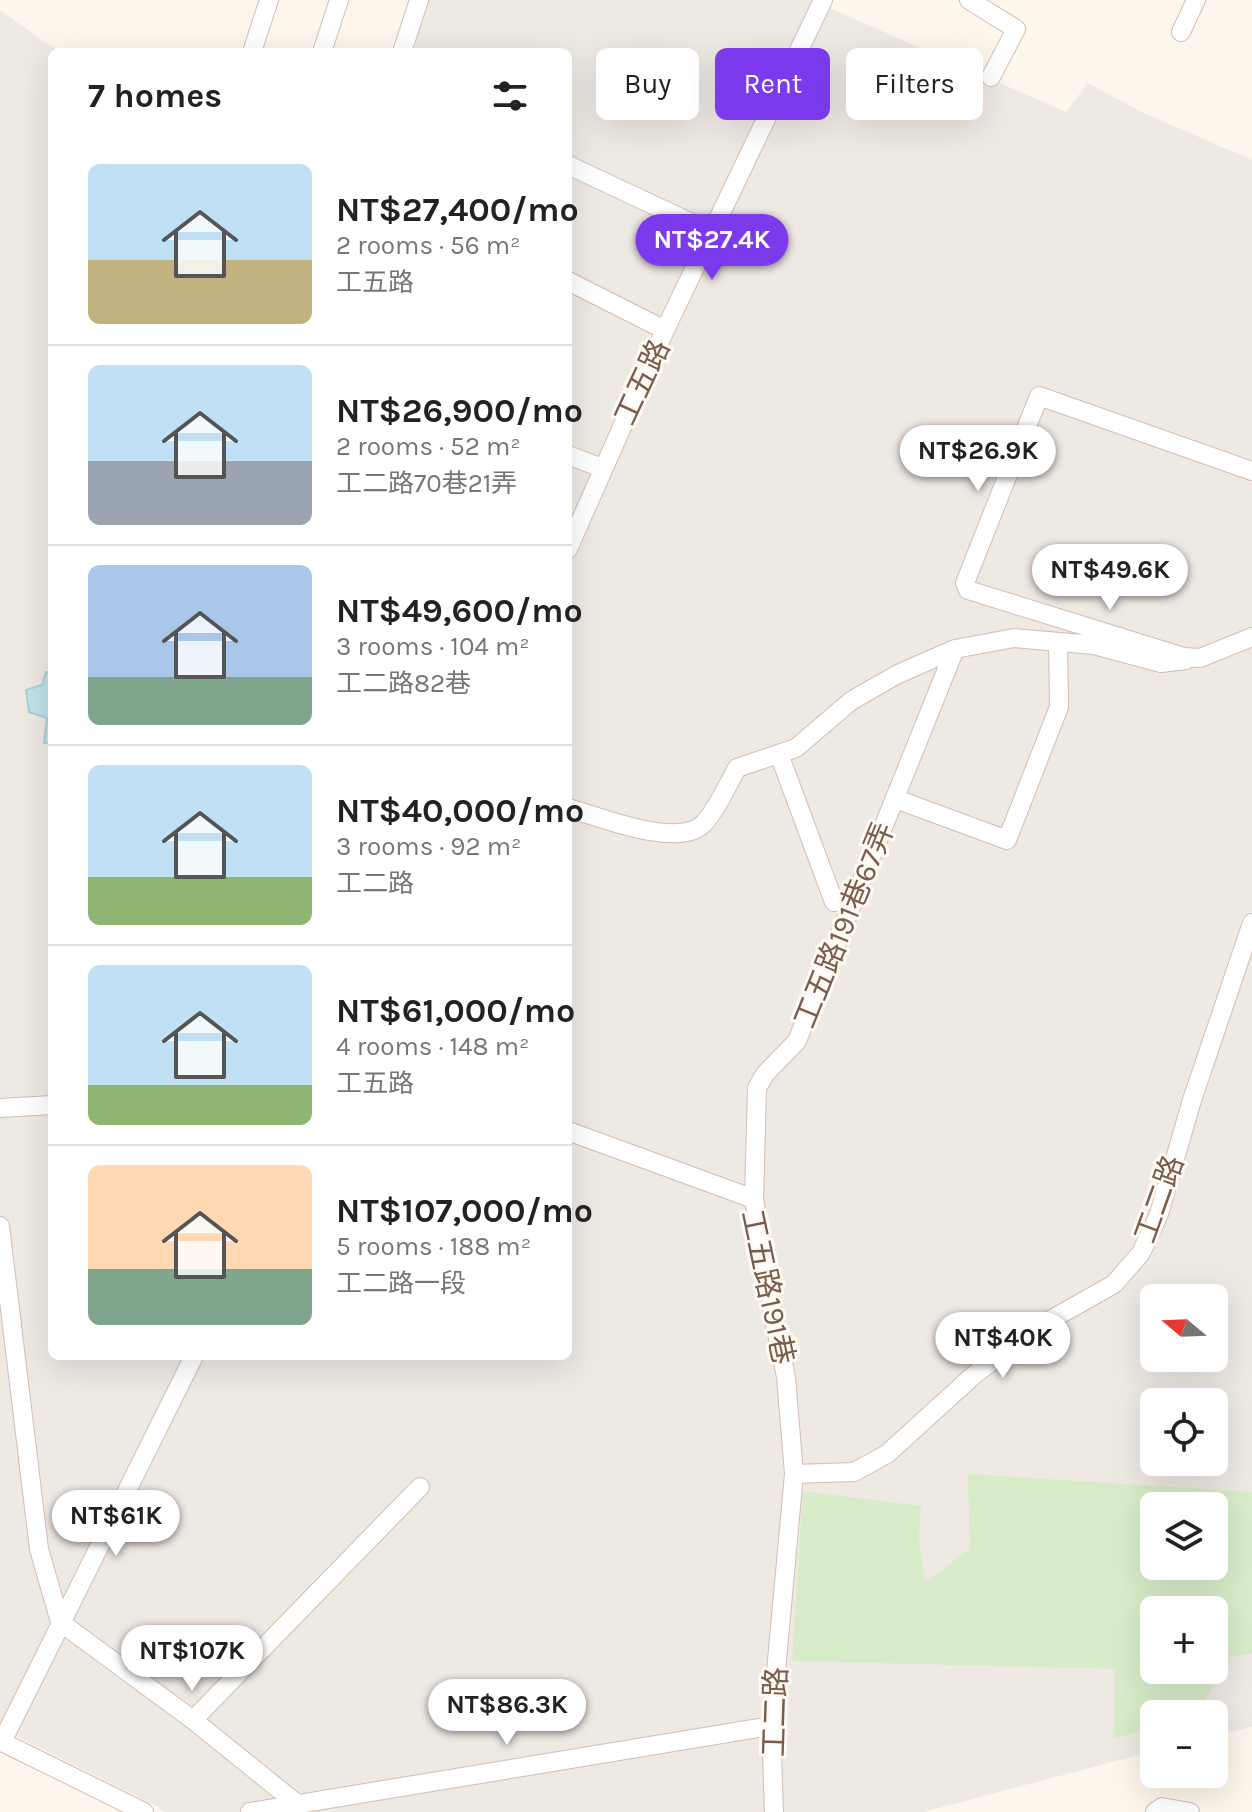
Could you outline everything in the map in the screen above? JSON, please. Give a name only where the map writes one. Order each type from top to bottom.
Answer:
[{"type":"street","points":[[253,48],[269,0]]},
{"type":"street","points":[[323,48],[339,0]]},
{"type":"street","points":[[403,48],[419,0]]},
{"type":"street","name":"工五路","points":[[572,539],[665,330],[823,0]]},
{"type":"street","points":[[969,0],[1016,29],[991,77]]},
{"type":"street","points":[[1181,32],[1196,0]]},
{"type":"street","points":[[572,167],[713,233]]},
{"type":"street","points":[[572,283],[665,330]]},
{"type":"street","points":[[1200,658],[1184,657],[968,590],[965,583],[1039,396],[1252,471]]},
{"type":"street","points":[[572,457],[602,468]]},
{"type":"street","points":[[572,809],[661,834],[683,833],[703,825],[737,768],[796,748],[851,701],[896,675],[955,649],[1014,638],[1094,645],[1161,663],[1200,658],[1252,637]]},
{"type":"street","points":[[896,799],[1007,840],[1059,707],[1058,642]]},
{"type":"street","name":"工五路191巷67弄","points":[[754,1199],[757,1088],[765,1074],[797,1041],[955,649]]},
{"type":"street","points":[[779,754],[834,902]]},
{"type":"street","name":"工二路","points":[[774,1812],[771,1726],[794,1474],[854,1472],[887,1454],[975,1374],[1038,1327],[1114,1284],[1141,1253],[1159,1214],[1192,1100],[1252,923]]},
{"type":"street","points":[[0,1108],[48,1105]]},
{"type":"street","name":"工五路191巷","points":[[572,1132],[754,1199],[786,1377],[794,1474]]},
{"type":"street","points":[[0,1226],[39,1549],[60,1622],[193,1720],[296,1803]]},
{"type":"street","points":[[144,1812],[1,1741],[192,1360]]},
{"type":"street","points":[[193,1720],[420,1487]]},
{"type":"street","points":[[250,1812],[771,1726]]},
{"type":"street","points":[[1155,1812],[1162,1807],[1190,1812]]},
{"type":"shaded area","points":[[418,0],[811,0],[920,48],[846,48],[846,120],[983,120],[983,76],[1066,112],[1088,83],[1143,113],[1252,160],[1252,1727],[1228,1733],[1228,1700],[1140,1700],[1140,1755],[923,1812],[164,1812],[0,1728],[0,10],[53,48],[48,48],[48,1360],[572,1360],[572,48],[414,48],[417,39],[406,34]]},
{"type":"green space","points":[[968,1474],[1252,1492],[1252,1653],[1228,1659],[1228,1596],[1140,1596],[1140,1684],[1214,1684],[1205,1700],[1140,1700],[1140,1731],[1114,1739],[1115,1669],[792,1661],[803,1491],[921,1506],[919,1539],[925,1582],[970,1549]]},
{"type":"water","points":[[48,672],[48,744],[44,743],[47,718],[29,712],[26,690],[42,685]]}]
